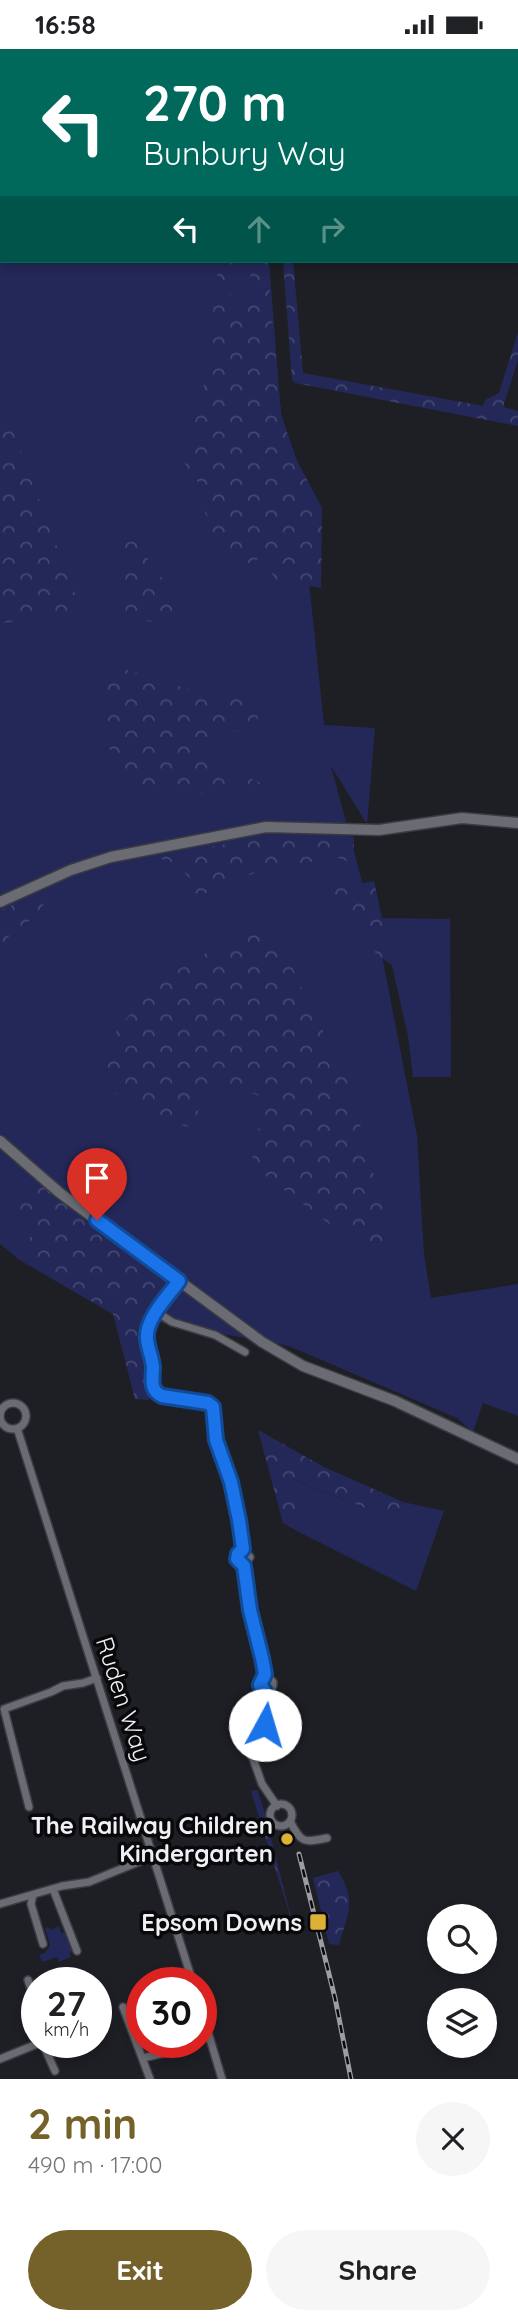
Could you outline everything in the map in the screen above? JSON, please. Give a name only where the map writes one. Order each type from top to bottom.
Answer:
[{"type":"main road","points":[[0,902],[71,870],[111,857],[266,827],[379,829],[462,818],[518,823]]},
{"type":"main road","points":[[0,1141],[60,1192],[262,1342],[303,1366],[395,1401],[518,1458]]},
{"type":"street","points":[[179,1281],[157,1312],[146,1336],[152,1360],[153,1387],[158,1395],[208,1403],[213,1407],[216,1440],[231,1482],[243,1549],[250,1557],[244,1566],[250,1610],[265,1674],[273,1682],[267,1692],[271,1720],[244,1736],[262,1784],[277,1805]]},
{"type":"street","points":[[157,1312],[172,1322],[215,1335],[245,1352]]},
{"type":"street","name":"Ruden Way","points":[[3,1403],[20,1404],[26,1412],[25,1422],[17,1428],[8,1427],[2,1421],[3,1403]]},
{"type":"street","name":"Ruden Way","points":[[17,1428],[188,1967]]},
{"type":"street","points":[[29,1807],[2,1709],[63,1686],[97,1678]]},
{"type":"street","points":[[277,1805],[289,1807],[292,1815],[290,1821],[282,1826],[274,1823],[271,1815],[277,1805]]},
{"type":"street","points":[[290,1821],[301,1839],[308,1842],[327,1838]]},
{"type":"street","points":[[0,1904],[89,1882],[153,1856]]},
{"type":"street","points":[[53,1889],[77,1951]]},
{"type":"street","points":[[33,1895],[31,1904],[43,1944]]},
{"type":"street","points":[[123,2007],[126,2015]]},
{"type":"street","points":[[0,2059],[42,2042],[55,2071]]},
{"type":"street","points":[[143,2058],[150,2079]]},
{"type":"street","points":[[214,2058],[222,2079]]},
{"type":"green space","points":[[0,263],[269,263],[281,414],[296,458],[324,725],[375,728],[367,824],[331,766],[382,956],[417,1136],[424,1254],[431,1298],[518,1284],[518,1416],[483,1403],[473,1432],[457,1418],[289,1346],[113,1314],[18,1259],[0,1244]]},
{"type":"green space","points":[[219,263],[234,263],[228,322],[243,312],[251,288],[250,263],[267,263],[281,414],[294,455],[322,508],[321,588],[296,583],[279,584],[261,558],[229,571],[203,507],[200,485],[185,464],[205,380]]},
{"type":"green space","points":[[283,263],[293,263],[303,373],[483,406],[485,400],[499,393],[518,332],[518,360],[503,407],[518,411],[518,426],[295,383],[292,380]]},
{"type":"green space","points":[[0,398],[79,604],[58,619],[0,623]]},
{"type":"green space","points":[[134,540],[160,575],[181,611],[159,622],[127,620],[121,583],[121,545]]},
{"type":"green space","points":[[121,668],[204,694],[261,698],[257,725],[206,739],[208,760],[263,784],[206,794],[147,793],[112,762],[99,686]]},
{"type":"green space","points":[[316,832],[354,837],[353,863],[329,855],[295,868],[290,861],[201,895],[184,890],[190,879],[178,864],[149,855]]},
{"type":"green space","points":[[374,881],[392,965],[377,955],[330,889]]},
{"type":"green space","points":[[55,884],[37,916],[11,932],[0,953],[0,911]]},
{"type":"green space","points":[[381,918],[450,919],[451,1077],[413,1077],[408,1036]]},
{"type":"green space","points":[[274,926],[305,996],[347,1077],[390,1234],[377,1253],[356,1244],[251,1165],[265,1098],[223,1082],[192,1103],[215,1134],[166,1121],[106,1088],[105,1046],[154,984],[237,935]]},
{"type":"green space","points":[[34,1178],[172,1285],[138,1334],[149,1400],[135,1399],[113,1314],[18,1259],[34,1230],[18,1212]]},
{"type":"green space","points":[[258,1430],[324,1467],[403,1502],[392,1519],[293,1479],[301,1533],[283,1523]]},
{"type":"green space","points":[[292,1479],[392,1519],[403,1502],[444,1511],[416,1591],[301,1533]]},
{"type":"green space","points":[[257,1790],[263,1807],[293,1925],[251,1791]]},
{"type":"green space","points":[[338,1871],[349,1899],[348,1915],[339,1945],[329,1944],[313,1878]]},
{"type":"green space","points":[[59,1926],[61,1933],[67,1932],[73,1949],[71,1957],[59,1962],[57,1957],[42,1962],[39,1955],[45,1953],[50,1945],[45,1928],[49,1927],[51,1930]]},
{"type":"railway","points":[[299,1854],[335,1998],[351,2079]]},
{"type":"place","name":"The Railway Children Kindergarten","points":[[287,1839]]},
{"type":"place","name":"Epsom Downs","points":[[318,1922]]},
{"type":"route","points":[[97,1220],[179,1281],[157,1312],[146,1336],[152,1360],[153,1387],[158,1395],[208,1403],[213,1407],[216,1440],[231,1482],[239,1520],[243,1549],[237,1559],[244,1566],[250,1610],[260,1644],[265,1674],[260,1685],[267,1692],[272,1714],[271,1720],[265,1725]]}]
